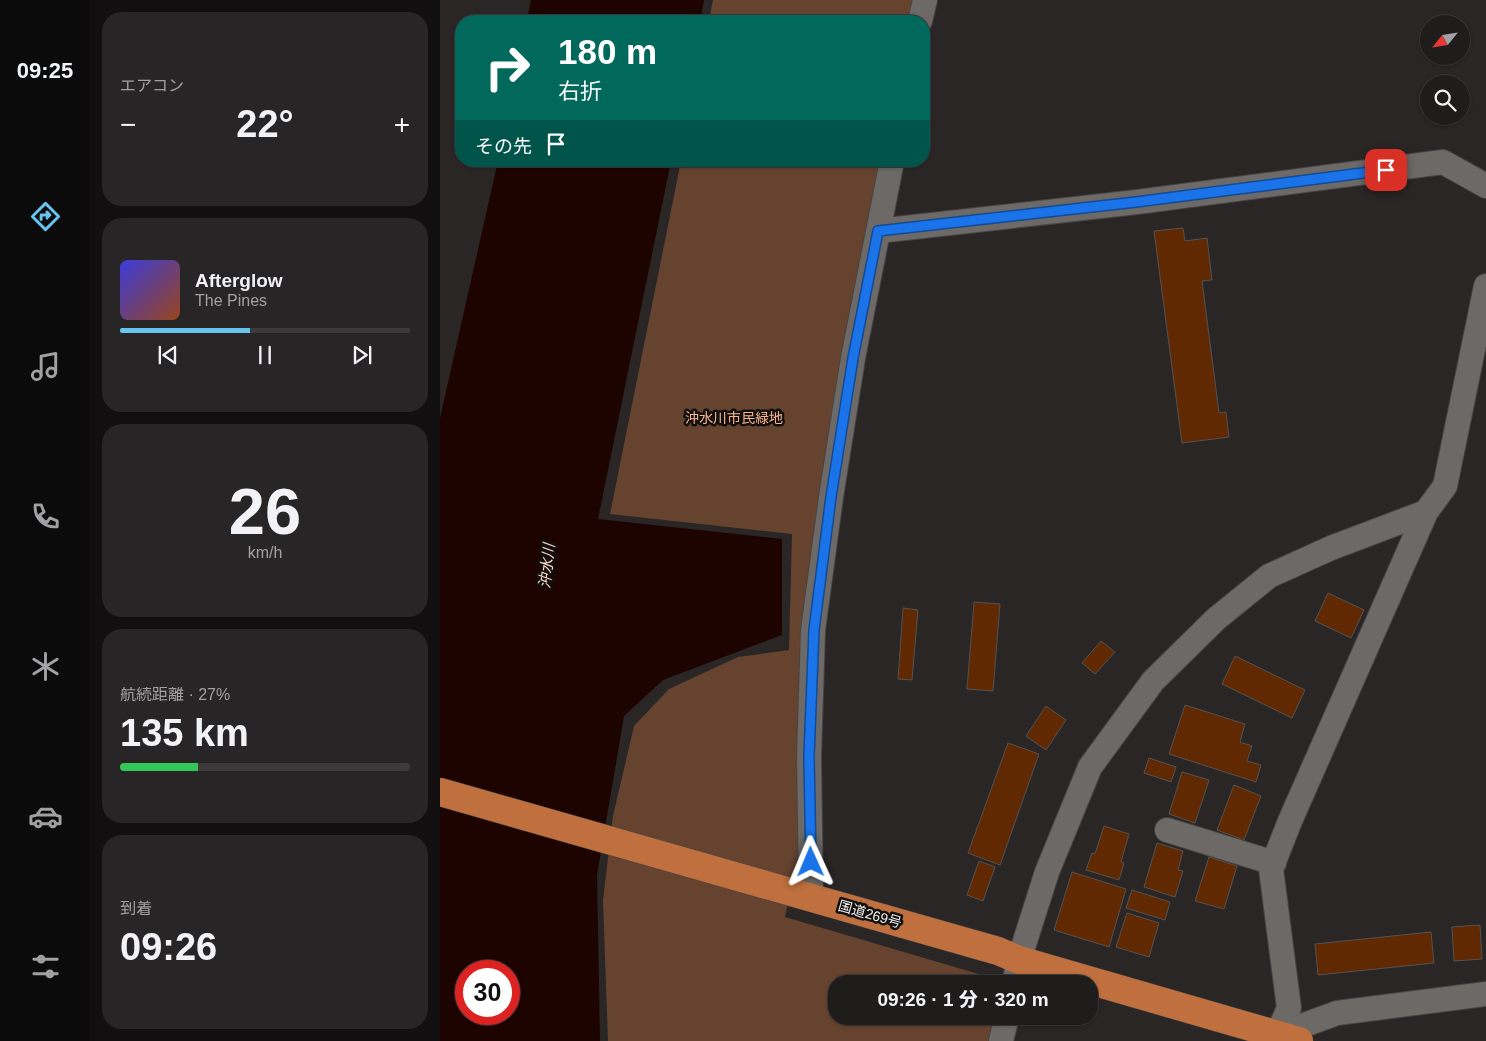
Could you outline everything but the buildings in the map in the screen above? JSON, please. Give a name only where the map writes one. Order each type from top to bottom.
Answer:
[{"type":"highway","name":"国道269号","points":[[440,792],[812,898],[1010,965],[1285,1039]]},
{"type":"street","points":[[921,15],[925,0]]},
{"type":"street","points":[[878,231],[1136,202],[1443,162],[1486,186]]},
{"type":"street","points":[[812,898],[809,756],[814,630],[831,497],[851,368],[891,167]]},
{"type":"street","points":[[1285,1039],[1289,1008],[1271,869],[1290,821],[1426,512],[1445,486],[1486,286]]},
{"type":"street","points":[[1010,965],[1090,767],[1153,682],[1216,619],[1269,576],[1331,548],[1426,512]]},
{"type":"street","points":[[1166,830],[1274,863]]},
{"type":"street","points":[[1285,1039],[1336,1013],[1486,994]]},
{"type":"street","points":[[1001,1041],[1004,1025]]},
{"type":"green space","points":[[713,0],[914,0],[910,15],[710,15]]},
{"type":"green space","name":"沖水川市民緑地","points":[[680,167],[881,167],[866,240],[802,839],[785,917],[982,975],[828,975],[828,1025],[992,1025],[991,1041],[608,1041],[603,900],[613,816],[634,726],[669,689],[738,657],[789,650],[792,534],[610,514]]},
{"type":"water","points":[[531,0],[704,0],[701,15],[528,15]]},
{"type":"water","name":"沖水川","points":[[497,167],[670,167],[598,519],[782,539],[782,635],[663,680],[624,716],[597,875],[600,1041],[440,1041],[440,418]]},
{"type":"route","points":[[811,862],[809,756],[814,630],[831,497],[853,358],[878,231],[1136,202],[1386,170]]}]
